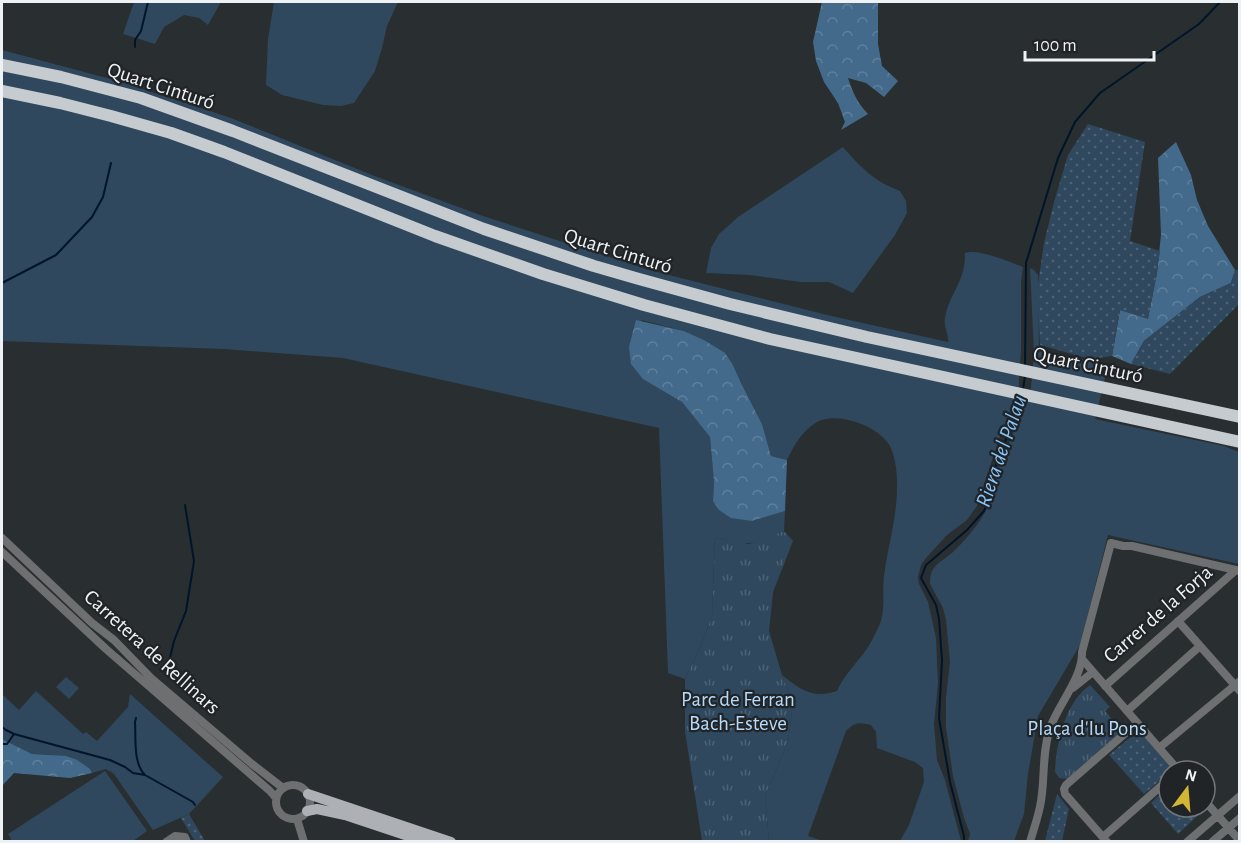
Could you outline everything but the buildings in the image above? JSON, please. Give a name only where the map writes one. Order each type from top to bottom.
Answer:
[{"type":"highway","points":[[2,58],[27,63],[42,73]]},
{"type":"highway","name":"Quart Cinturó","points":[[2,65],[97,85],[141,98],[188,114],[484,229],[594,266],[741,307],[943,354],[1239,417]]},
{"type":"highway","name":"Quart Cinturó","points":[[2,91],[111,116],[171,133],[435,236],[532,270],[644,305],[770,339],[1239,441]]},
{"type":"highway","points":[[2,96],[26,96]]},
{"type":"main road","points":[[308,794],[451,842]]},
{"type":"main road","points":[[308,811],[317,809],[345,815],[426,842]]},
{"type":"street","name":"Carretera de Rellinars","points":[[2,538],[114,640],[151,678],[283,788]]},
{"type":"street","points":[[1030,842],[1041,802],[1047,737],[1082,658],[1111,543],[1238,571]]},
{"type":"street","name":"Carretera de Rellinars","points":[[2,552],[106,649],[276,798]]},
{"type":"street","name":"Carrer de la Forja","points":[[1105,686],[1238,571]]},
{"type":"street","points":[[1159,748],[1238,686],[1178,621]]},
{"type":"street","points":[[1127,711],[1200,646]]},
{"type":"street","points":[[1082,658],[1168,759]]},
{"type":"street","points":[[1069,691],[1093,672]]},
{"type":"street","points":[[1137,723],[1066,785],[1065,794],[1105,839],[1157,790]]},
{"type":"street","points":[[297,786],[308,794],[310,803],[308,811],[297,819],[289,819],[279,813],[276,798],[278,792],[283,788],[297,786]]},
{"type":"street","points":[[1239,796],[1217,815],[1239,841]]},
{"type":"street","points":[[1212,842],[1239,818]]},
{"type":"street","points":[[297,819],[304,842]]},
{"type":"street","points":[[1187,842],[1213,819]]},
{"type":"street","points":[[166,842],[175,836],[186,839]]},
{"type":"green space","points":[[134,2],[221,2],[208,25],[199,18],[184,15],[164,27],[155,44],[123,34]]},
{"type":"green space","points":[[274,2],[398,2],[387,26],[375,71],[354,103],[341,106],[323,105],[282,95],[266,85],[268,39]]},
{"type":"green space","points":[[822,2],[878,2],[878,44],[882,66],[898,81],[884,97],[866,83],[848,78],[861,106],[868,114],[841,130],[845,122],[838,103],[824,82],[816,61],[813,42]]},
{"type":"green space","points":[[2,50],[118,81],[231,118],[372,175],[483,216],[649,270],[827,315],[948,342],[945,318],[963,272],[965,253],[978,252],[1023,267],[1019,400],[1001,433],[977,506],[967,520],[947,535],[926,558],[921,565],[918,577],[928,602],[936,638],[938,683],[934,724],[937,760],[945,780],[961,841],[900,841],[909,825],[924,782],[923,768],[915,762],[877,748],[876,732],[871,725],[860,723],[846,731],[808,836],[823,841],[769,841],[765,796],[788,742],[793,703],[782,675],[808,692],[821,694],[837,691],[868,647],[881,620],[884,576],[896,506],[897,477],[890,446],[877,432],[846,419],[825,419],[811,426],[803,434],[787,460],[771,456],[762,424],[733,365],[725,354],[704,340],[684,331],[641,320],[673,396],[682,402],[710,437],[714,482],[713,500],[752,521],[785,511],[784,531],[761,540],[740,543],[715,537],[712,616],[685,679],[668,673],[659,428],[343,358],[224,349],[2,341]]},
{"type":"green space","points":[[1088,124],[1145,142],[1130,241],[1160,251],[1148,319],[1120,310],[1112,356],[1090,359],[1040,345],[1037,291],[1044,243],[1068,155]]},
{"type":"green space","points":[[1176,142],[1191,175],[1197,200],[1208,226],[1235,270],[1231,283],[1200,297],[1144,341],[1131,364],[1112,356],[1120,310],[1148,318],[1157,273],[1161,235],[1158,158]]},
{"type":"green space","points":[[843,147],[868,173],[900,191],[906,201],[907,213],[895,235],[853,293],[829,282],[801,282],[750,275],[706,273],[711,248],[719,234],[738,217]]},
{"type":"green space","points":[[1030,268],[1038,275],[1039,347],[1044,351],[1089,361],[1103,370],[1105,378],[1095,419],[1224,446],[1239,452],[1239,564],[1108,535],[1080,645],[1038,716],[1024,814],[1014,841],[968,841],[970,834],[953,776],[946,728],[946,697],[950,662],[946,620],[943,608],[930,584],[930,577],[935,567],[967,537],[986,511],[993,493],[996,473],[1031,388],[1034,354]]},
{"type":"green space","points":[[1235,270],[1239,270],[1239,304],[1170,374],[1131,364],[1144,341],[1200,297],[1231,283]]},
{"type":"green space","points":[[636,320],[684,331],[725,353],[762,424],[771,456],[787,460],[785,511],[752,521],[731,518],[719,510],[713,501],[714,482],[710,437],[682,402],[643,379],[631,364],[629,347]]},
{"type":"green space","name":"Parc de Ferran Bach-Esteve","points":[[784,531],[793,541],[773,592],[769,631],[793,703],[788,742],[765,796],[769,841],[702,841],[685,731],[685,679],[712,616],[715,537],[749,544]]},
{"type":"green space","points":[[66,677],[79,688],[69,699],[56,687]]},
{"type":"green space","name":"Plaça d'Iu Pons","points":[[1090,685],[1110,707],[1105,711],[1122,731],[1067,779],[1059,778],[1055,772],[1056,761],[1064,724],[1074,702]]},
{"type":"green space","points":[[36,691],[83,734],[86,732],[97,741],[128,707],[130,694],[223,777],[189,814],[153,830],[114,774],[106,769],[92,773],[90,769],[51,755],[32,754],[2,739],[2,694],[19,710]]},
{"type":"green space","points":[[1140,732],[1163,759],[1157,759],[1157,783],[1144,794],[1109,755]]},
{"type":"green space","points":[[2,739],[32,754],[66,756],[77,760],[92,773],[70,778],[14,773],[2,786]]},
{"type":"green space","points":[[105,771],[147,831],[133,841],[12,841],[8,834]]},
{"type":"green space","points":[[1057,794],[1069,809],[1062,841],[1045,841]]},
{"type":"green space","points":[[1157,797],[1157,810],[1151,803]]},
{"type":"green space","points":[[189,814],[205,841],[195,841],[181,818]]},
{"type":"green space","points":[[1165,819],[1194,819],[1178,834]]},
{"type":"waterway","points":[[135,47],[135,40],[141,31],[148,2]]},
{"type":"waterway","name":"Riera del Palau","points":[[1025,368],[1026,263],[1058,158],[1075,122],[1100,93],[1199,24],[1220,2]]},
{"type":"waterway","points":[[2,283],[56,255],[92,217],[103,197],[111,163]]},
{"type":"waterway","name":"Riera del Palau","points":[[1023,389],[1025,376]]},
{"type":"waterway","name":"Riera del Palau","points":[[964,842],[950,782],[939,718],[942,660],[939,619],[936,605],[921,578],[926,565],[967,530],[984,511],[991,494],[992,480],[1000,451],[1016,420],[1021,397]]},
{"type":"waterway","points":[[169,662],[174,641],[186,611],[194,561],[185,505]]},
{"type":"waterway","points":[[136,718],[137,757],[145,775]]},
{"type":"waterway","points":[[2,727],[14,734],[110,760],[133,773],[145,775],[195,805]]},
{"type":"waterway","points":[[2,744],[7,744],[14,734]]}]
